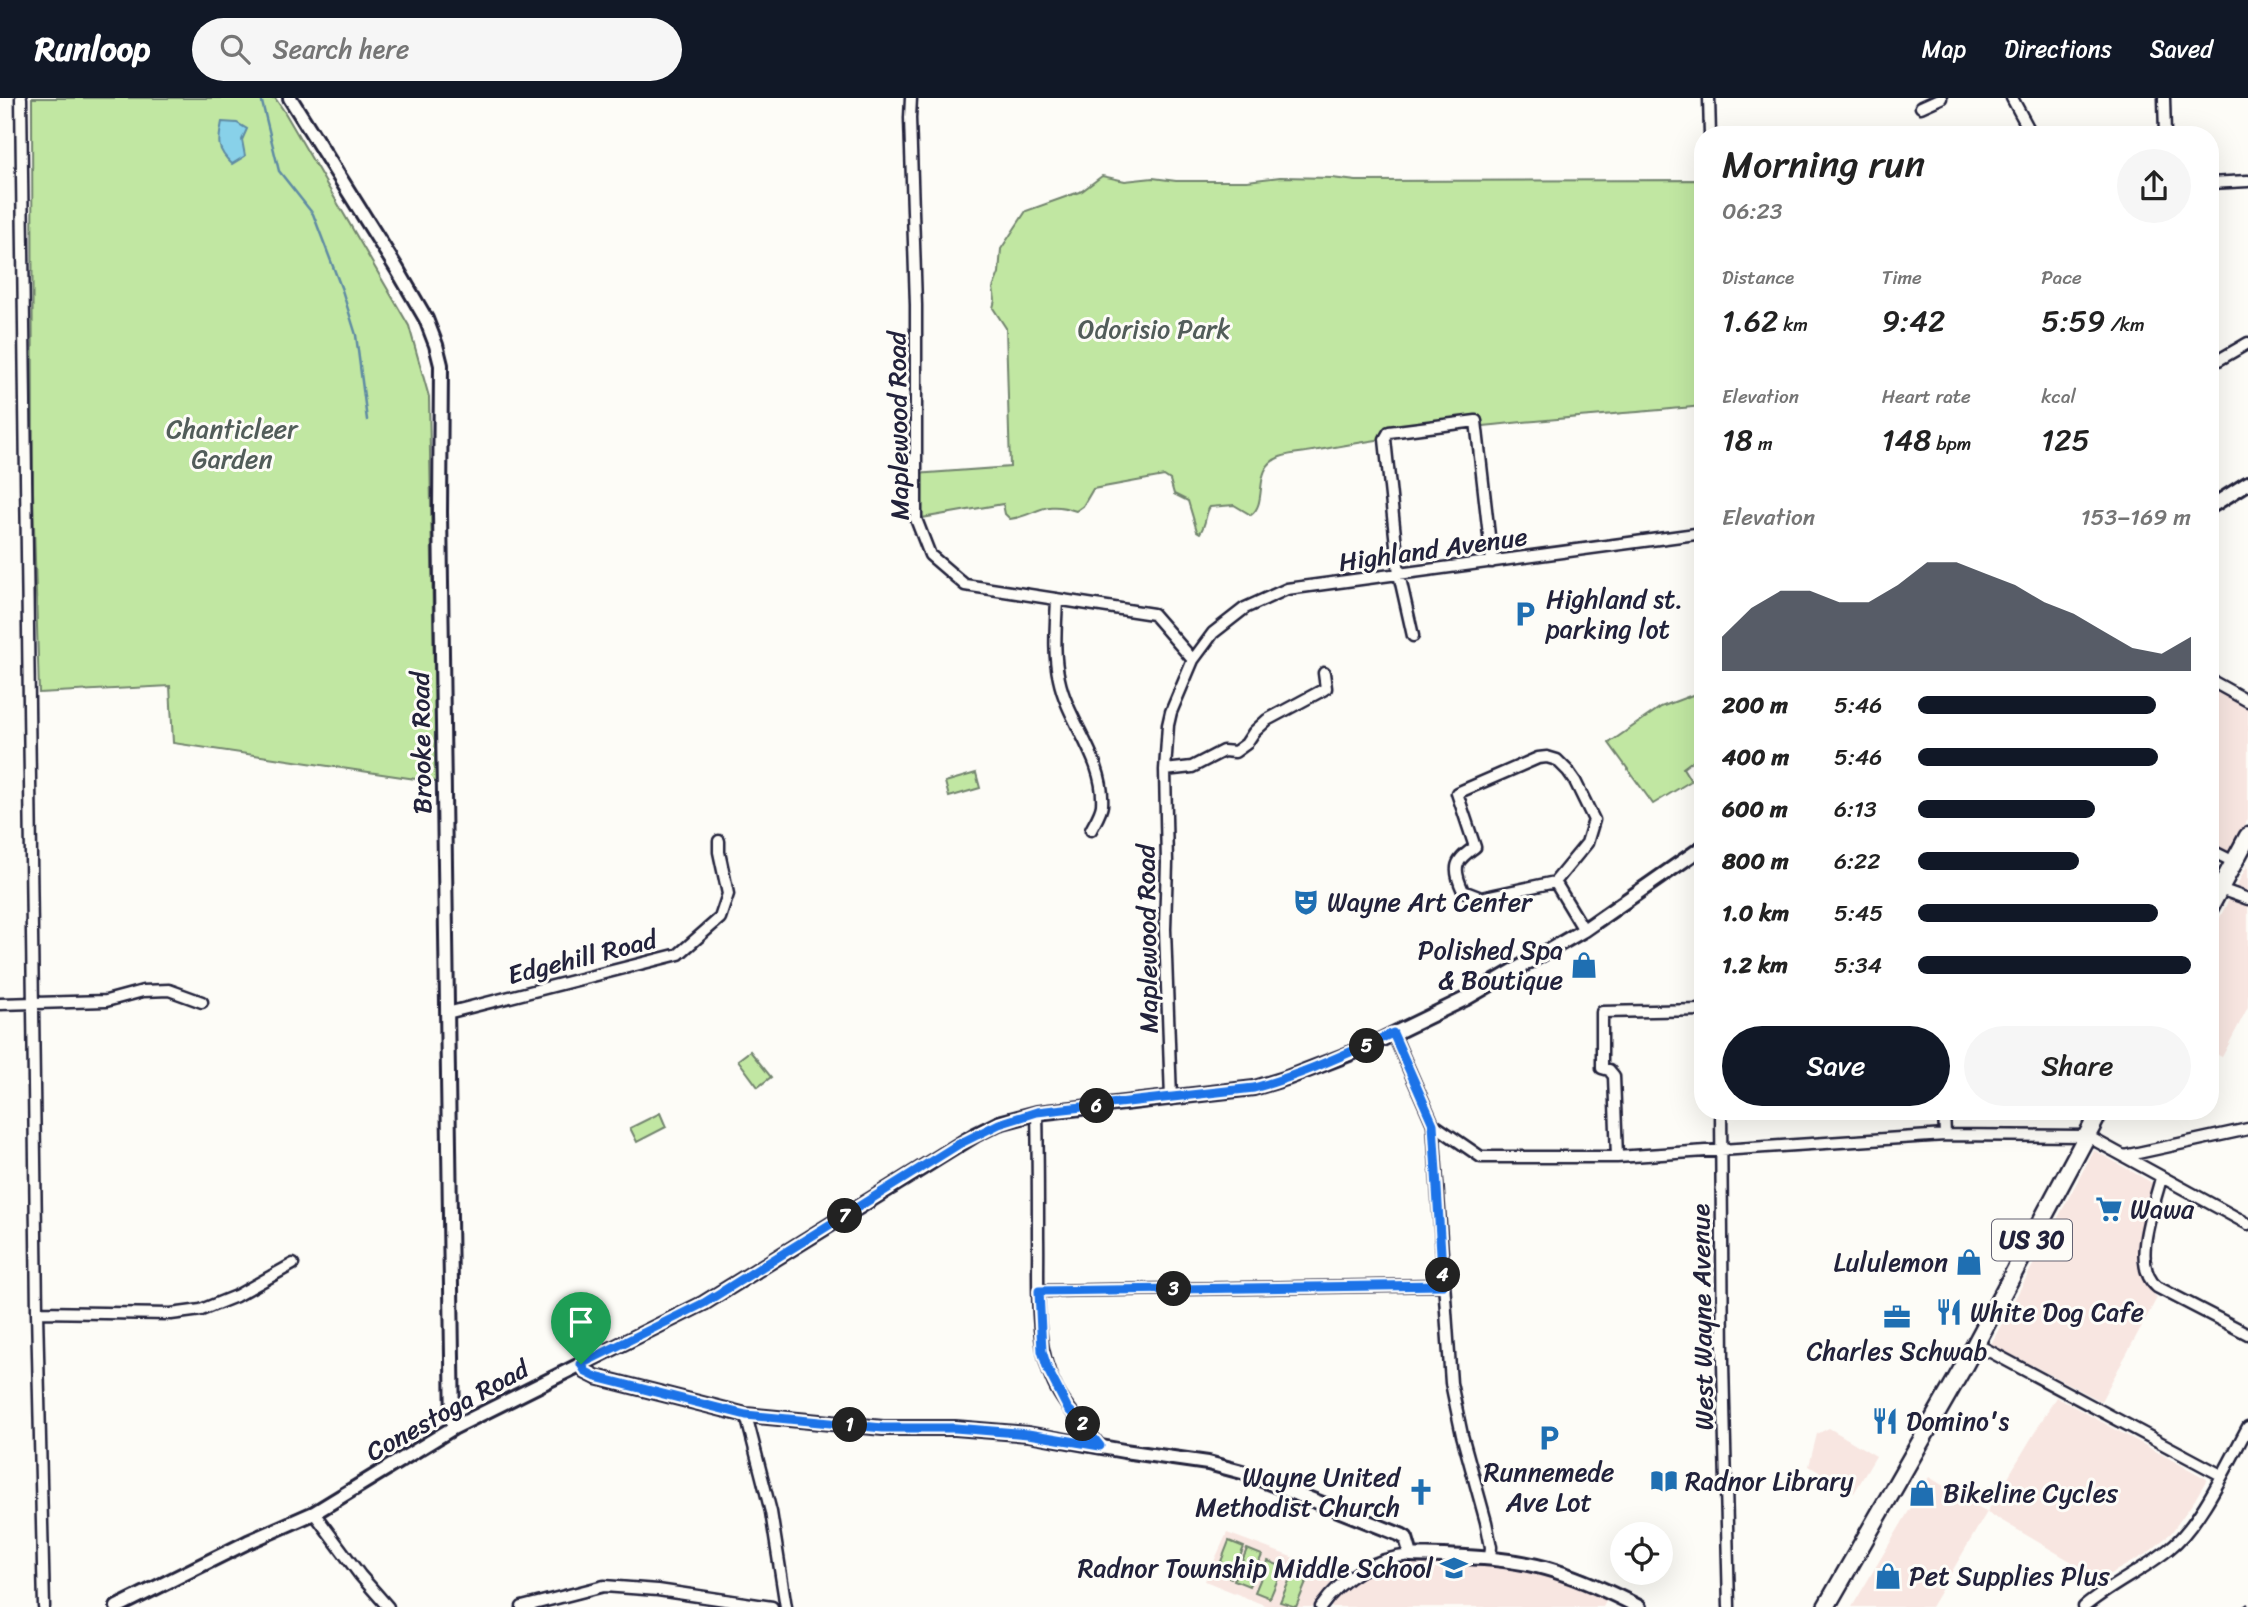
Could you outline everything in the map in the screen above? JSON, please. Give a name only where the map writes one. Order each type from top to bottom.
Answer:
[{"type":"highway","points":[[2220,889],[2248,835]]},
{"type":"highway","name":"US 30","points":[[1826,1607],[1976,1344],[2095,1120]]},
{"type":"main road","name":"Brooke Road","points":[[290,98],[426,319],[441,365],[440,512],[453,1428]]},
{"type":"main road","points":[[2219,501],[2248,483]]},
{"type":"main road","name":"Conestoga Road","points":[[117,1607],[248,1542],[314,1513],[453,1428],[704,1303],[975,1135],[1037,1112],[1171,1099],[1270,1084],[1362,1049],[1465,999],[1584,930],[1694,853]]},
{"type":"main road","points":[[581,1364],[586,1372],[596,1377],[746,1415],[883,1428],[955,1428],[1028,1434],[1208,1463],[1242,1472],[1401,1535],[1406,1538],[1411,1555],[1490,1558],[1554,1570],[1611,1592],[1639,1607]]},
{"type":"street","points":[[21,98],[37,1312],[44,1607]]},
{"type":"street","name":"Maplewood Road","points":[[911,98],[916,305],[916,519],[930,555],[965,584],[1153,614],[1193,660],[1171,712],[1165,771],[1165,929],[1171,1099]]},
{"type":"street","points":[[1709,98],[1710,126]]},
{"type":"street","points":[[1921,107],[1941,98]]},
{"type":"street","points":[[2012,98],[2027,126]]},
{"type":"street","points":[[2164,98],[2165,126]]},
{"type":"street","points":[[2219,183],[2248,181]]},
{"type":"street","points":[[2219,360],[2248,343]]},
{"type":"street","points":[[1413,636],[1399,574],[1385,439],[1389,432],[1476,421],[1492,562]]},
{"type":"street","name":"Highland Avenue","points":[[1193,660],[1213,633],[1245,608],[1287,589],[1694,534]]},
{"type":"street","points":[[1057,599],[1056,661],[1059,679],[1063,695],[1095,764],[1100,786],[1102,808],[1091,830]]},
{"type":"street","points":[[1165,771],[1192,767],[1223,751],[1235,751],[1246,744],[1267,720],[1326,688],[1324,673]]},
{"type":"street","points":[[2219,685],[2248,701]]},
{"type":"street","points":[[1538,758],[1557,760],[1576,782],[1594,820],[1587,843],[1555,882],[1480,898],[1463,891],[1457,864],[1460,858],[1475,847],[1457,793],[1538,758]]},
{"type":"street","name":"Edgehill Road","points":[[447,1013],[679,954],[720,918],[729,894],[719,841]]},
{"type":"street","points":[[2219,854],[2234,862]]},
{"type":"street","points":[[1555,882],[1584,930]]},
{"type":"street","points":[[2220,889],[2248,899]]},
{"type":"street","points":[[0,1004],[106,1001],[143,991],[169,990],[202,1002]]},
{"type":"street","points":[[1617,1157],[1614,1076],[1609,1070],[1602,1068],[1602,1012],[1694,1010]]},
{"type":"street","points":[[1393,1033],[1433,1124],[1451,1383],[1486,1522],[1491,1547],[1490,1558]]},
{"type":"street","points":[[1037,1112],[1042,1351],[1048,1370],[1068,1409],[1100,1446]]},
{"type":"street","name":"West Wayne Avenue","points":[[1721,1120],[1729,1607]]},
{"type":"street","points":[[1944,1120],[1945,1135]]},
{"type":"street","points":[[1433,1124],[1481,1157],[1617,1157],[1945,1135],[2087,1136],[2248,1224]]},
{"type":"street","points":[[2124,1156],[2248,1129]]},
{"type":"street","points":[[2161,1178],[2143,1261],[2150,1281],[2248,1334]]},
{"type":"street","points":[[37,1312],[172,1314],[201,1310],[236,1296],[293,1264]]},
{"type":"street","points":[[1039,1291],[1443,1285]]},
{"type":"street","points":[[1976,1344],[2221,1475]]},
{"type":"street","points":[[746,1415],[771,1512],[786,1607]]},
{"type":"street","points":[[2084,1607],[2098,1595],[2170,1549],[2185,1534],[2248,1427]]},
{"type":"street","points":[[314,1513],[360,1575],[388,1607]]},
{"type":"street","points":[[1321,1607],[1336,1589],[1358,1570],[1383,1560],[1411,1555]]},
{"type":"street","points":[[522,1607],[604,1587],[658,1590],[772,1607]]},
{"type":"shaded area","points":[[2219,692],[2248,707],[2248,819],[2230,853],[2219,848]]},
{"type":"shaded area","points":[[2248,864],[2248,1007],[2222,1057],[2219,1056],[2219,919]]},
{"type":"shaded area","points":[[2094,1150],[2156,1185],[2137,1262],[2145,1284],[2157,1298],[2101,1401],[1991,1344]]},
{"type":"shaded area","points":[[2056,1397],[2207,1479],[2171,1533],[2148,1553],[2101,1579],[1987,1512]]},
{"type":"shaded area","points":[[1829,1428],[1876,1456],[1854,1493],[1809,1466],[1817,1434]]},
{"type":"shaded area","points":[[1929,1477],[1987,1512],[1931,1607],[1852,1607]]},
{"type":"shaded area","name":"Radnor Township Middle School","points":[[1227,1533],[1348,1578],[1383,1560],[1502,1560],[1611,1592],[1603,1607],[1269,1607],[1205,1581]]},
{"type":"green space","name":"Chanticleer Garden","points":[[32,98],[275,98],[284,111],[409,326],[429,397],[436,782],[173,743],[170,686],[39,693],[33,492]]},
{"type":"green space","name":"Odorisio Park","points":[[1102,176],[1125,181],[1153,178],[1176,181],[1247,181],[1280,177],[1356,181],[1694,180],[1694,407],[1448,430],[1286,455],[1271,462],[1266,469],[1259,502],[1251,515],[1234,505],[1210,507],[1200,533],[1197,531],[1188,501],[1174,494],[1170,480],[1164,476],[1093,489],[1083,506],[1076,511],[1048,507],[1010,519],[1005,514],[1003,504],[916,519],[915,474],[1010,467],[1006,328],[993,308],[993,288],[999,273],[1001,249],[1026,211],[1082,191]]},
{"type":"green space","points":[[1694,694],[1694,760],[1683,768],[1691,781],[1653,804],[1609,743],[1661,707]]},
{"type":"green space","points":[[976,773],[980,788],[949,797],[945,782]]},
{"type":"green space","points":[[750,1051],[771,1077],[758,1087],[738,1060]]},
{"type":"green space","points":[[660,1113],[666,1127],[637,1142],[630,1128]]},
{"type":"green space","points":[[1229,1541],[1244,1547],[1231,1578],[1217,1572]]},
{"type":"green space","points":[[1247,1549],[1262,1555],[1249,1586],[1234,1580]]},
{"type":"green space","points":[[1268,1561],[1283,1567],[1270,1598],[1255,1592]]},
{"type":"green space","points":[[1293,1572],[1308,1578],[1296,1607],[1280,1602]]},
{"type":"water","points":[[222,122],[237,123],[247,129],[242,140],[245,156],[232,164],[223,154],[220,145]]},
{"type":"waterway","points":[[261,98],[279,171],[313,214],[342,290],[356,335],[367,420]]},
{"type":"railway","points":[[2244,1607],[2248,1604]]},
{"type":"place","name":"Highland st. parking lot","points":[[1525,614]]},
{"type":"place","name":"Wayne Art Center","points":[[1306,902]]},
{"type":"place","name":"Polished Spa & Boutique","points":[[1584,965]]},
{"type":"place","name":"Wawa","points":[[2109,1209]]},
{"type":"place","name":"Lululemon","points":[[1969,1262]]},
{"type":"place","name":"White Dog Cafe","points":[[1949,1312]]},
{"type":"place","name":"Charles Schwab","points":[[1897,1317]]},
{"type":"place","name":"Domino's","points":[[1885,1421]]},
{"type":"place","name":"Runnemede Ave Lot","points":[[1549,1438]]},
{"type":"place","name":"Radnor Library","points":[[1664,1481]]},
{"type":"place","name":"Wayne United Methodist Church","points":[[1421,1492]]},
{"type":"place","name":"Bikeline Cycles","points":[[1922,1493]]},
{"type":"place","name":"Radnor Township Middle School","points":[[1454,1568]]},
{"type":"place","name":"Pet Supplies Plus","points":[[1888,1576]]},
{"type":"route","points":[[1393,1033],[1433,1124],[1443,1285],[1039,1291],[1042,1351],[1048,1370],[1068,1409],[1100,1446],[1028,1434],[955,1428],[883,1428],[746,1415],[596,1377],[586,1372],[581,1364],[704,1303],[975,1135],[1037,1112],[1254,1088],[1362,1049],[1393,1033]]}]
